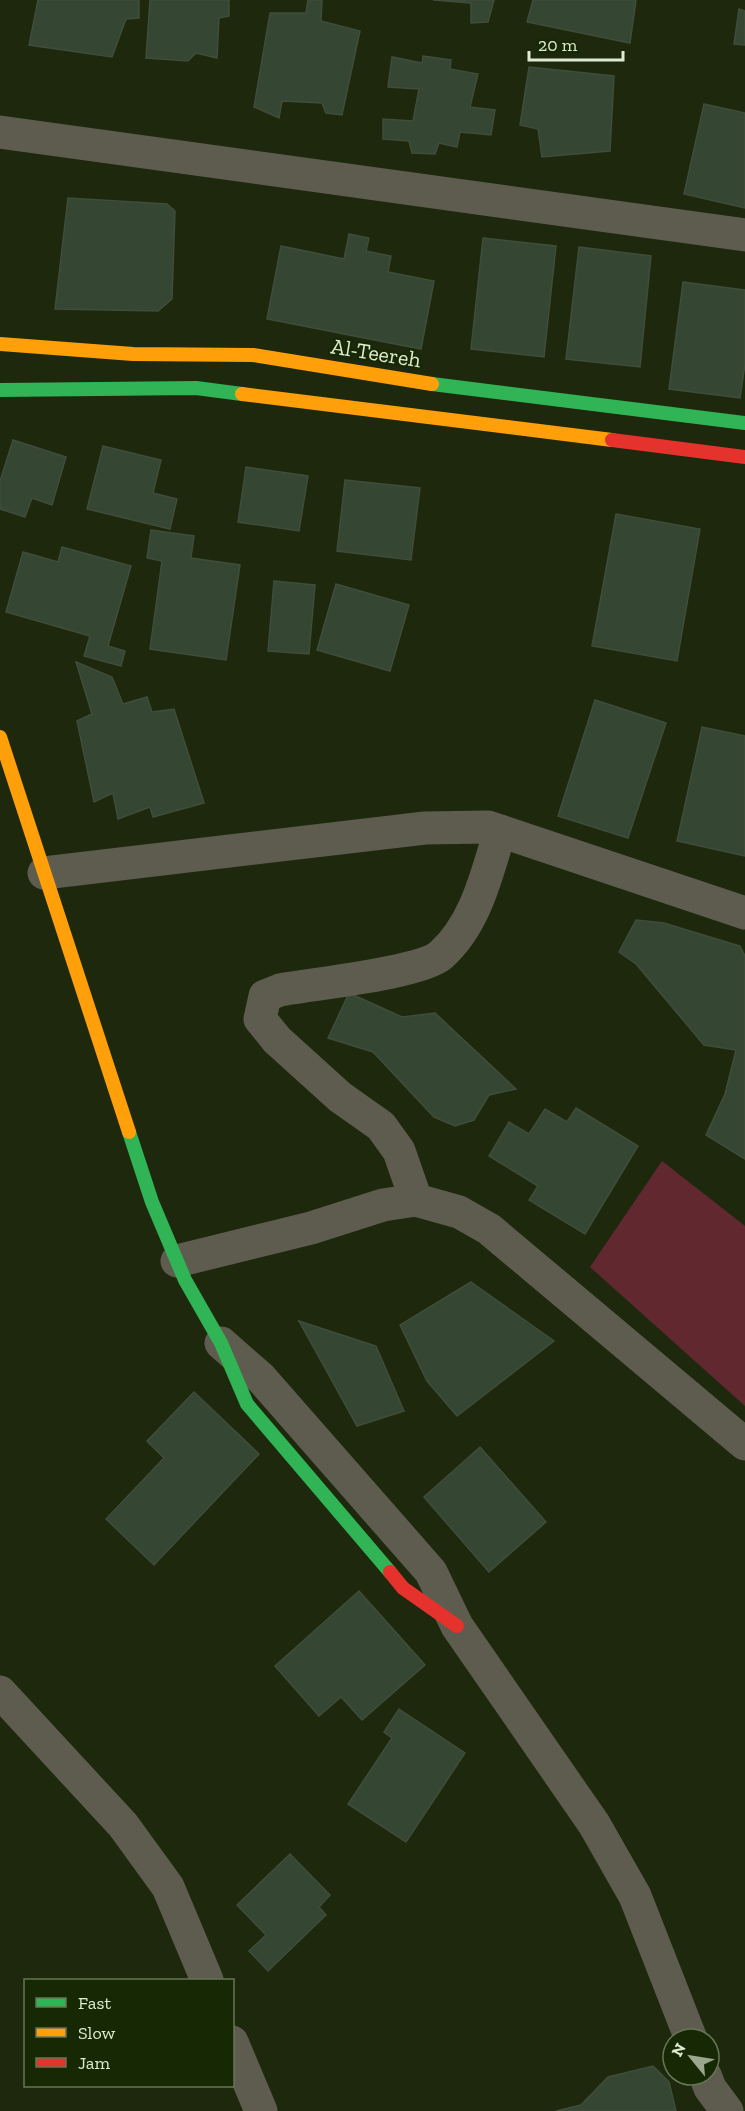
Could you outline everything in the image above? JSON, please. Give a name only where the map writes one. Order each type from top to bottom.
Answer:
[{"type":"main road","name":"Al-Teereh","points":[[0,344],[133,354],[253,355],[491,393],[745,423]]},
{"type":"main road","points":[[0,390],[196,388],[745,457]]},
{"type":"main road","points":[[0,737],[152,1202],[177,1261],[221,1343]]},
{"type":"street","points":[[0,132],[745,235]]},
{"type":"street","points":[[44,873],[425,828],[488,827],[745,914]]},
{"type":"street","points":[[416,1200],[399,1150],[381,1126],[340,1097],[277,1041],[260,1019],[261,1007],[265,996],[280,990],[415,967],[440,956],[459,932],[479,897],[500,831]]},
{"type":"street","points":[[177,1261],[311,1228],[383,1205],[416,1200],[459,1212],[489,1229],[745,1444]]},
{"type":"street","points":[[221,1343],[261,1378],[431,1572],[457,1626],[594,1824],[629,1885],[686,2027]]},
{"type":"street","points":[[0,1692],[123,1825],[168,1887],[207,1979]]},
{"type":"street","points":[[234,2047],[261,2111]]},
{"type":"street","points":[[710,2087],[727,2111]]},
{"type":"shaded area","points":[[662,1161],[745,1226],[745,1406],[590,1267]]},
{"type":"building","points":[[38,0],[139,0],[139,18],[126,19],[112,57],[29,45]]},
{"type":"building","points":[[150,0],[229,0],[229,16],[219,18],[217,58],[196,53],[188,61],[146,58]]},
{"type":"building","points":[[308,0],[322,0],[321,21],[360,31],[342,115],[326,113],[322,103],[282,101],[279,118],[254,107],[270,13],[306,13]]},
{"type":"building","points":[[433,0],[494,0],[488,22],[471,23],[471,3]]},
{"type":"building","points":[[533,0],[636,0],[630,43],[527,22]]},
{"type":"building","points":[[739,9],[745,11],[745,45],[734,44]]},
{"type":"building","points":[[423,56],[451,60],[450,69],[478,74],[470,107],[495,110],[491,135],[460,132],[457,147],[439,143],[435,154],[412,153],[409,141],[383,139],[383,119],[413,121],[419,89],[388,87],[392,57],[422,63]]},
{"type":"building","points":[[529,67],[614,76],[610,151],[542,157],[538,129],[520,125]]},
{"type":"building","points":[[704,104],[745,113],[745,208],[684,194]]},
{"type":"building","points":[[68,198],[167,204],[175,211],[172,299],[158,311],[55,309]]},
{"type":"building","points":[[349,234],[369,238],[366,251],[391,256],[388,272],[434,281],[421,349],[267,319],[281,246],[344,259]]},
{"type":"building","points":[[483,238],[556,246],[544,357],[471,349]]},
{"type":"building","points":[[579,247],[651,256],[640,367],[566,359]]},
{"type":"building","points":[[683,282],[745,290],[745,364],[740,398],[669,389]]},
{"type":"building","points":[[13,440],[66,457],[52,505],[32,498],[25,517],[0,509],[0,481]]},
{"type":"building","points":[[103,446],[161,460],[153,493],[177,499],[170,529],[87,509]]},
{"type":"building","points":[[246,467],[308,476],[299,531],[238,522]]},
{"type":"building","points":[[345,480],[420,488],[411,560],[337,551]]},
{"type":"building","points":[[616,514],[700,529],[677,661],[592,646]]},
{"type":"building","points":[[151,530],[194,536],[191,558],[240,565],[226,660],[150,649],[162,561],[147,558]]},
{"type":"building","points":[[62,547],[131,566],[108,646],[125,651],[121,666],[84,656],[90,636],[6,612],[23,552],[58,562]]},
{"type":"building","points":[[274,581],[315,585],[309,654],[268,651]]},
{"type":"building","points":[[336,584],[409,605],[390,671],[317,650]]},
{"type":"building","points":[[76,662],[112,677],[123,704],[147,697],[152,712],[174,709],[204,803],[153,817],[150,807],[118,819],[113,793],[94,802],[77,721],[92,714]]},
{"type":"building","points":[[595,700],[666,723],[628,838],[558,816]]},
{"type":"building","points":[[702,727],[745,736],[745,856],[677,841]]},
{"type":"building","points":[[636,920],[664,923],[740,946],[745,956],[745,1159],[706,1135],[725,1094],[736,1050],[704,1045],[636,964],[619,952]]},
{"type":"building","points":[[349,993],[402,1017],[435,1013],[516,1089],[489,1095],[474,1120],[455,1126],[434,1117],[373,1052],[328,1038]]},
{"type":"building","points":[[576,1108],[638,1146],[585,1234],[529,1200],[538,1186],[489,1156],[509,1122],[529,1134],[545,1109],[567,1122]]},
{"type":"building","points":[[471,1282],[554,1341],[457,1416],[427,1381],[400,1325]]},
{"type":"building","points":[[299,1321],[376,1346],[404,1411],[357,1426]]},
{"type":"building","points":[[194,1392],[259,1454],[154,1565],[106,1519],[164,1458],[147,1441]]},
{"type":"building","points":[[480,1447],[546,1522],[489,1572],[424,1497]]},
{"type":"building","points":[[359,1591],[425,1665],[362,1720],[341,1697],[319,1716],[275,1666]]},
{"type":"building","points":[[399,1709],[465,1753],[406,1842],[348,1804],[392,1738],[384,1732]]},
{"type":"building","points":[[290,1854],[330,1895],[319,1907],[326,1915],[268,1971],[249,1951],[266,1935],[237,1905]]},
{"type":"building","points":[[653,2066],[661,2074],[661,2087],[670,2087],[676,2111],[556,2111],[581,2105],[608,2077]]},
{"type":"traffic: fast","points":[[432,384],[745,423]]},
{"type":"traffic: fast","points":[[0,390],[196,388],[242,394]]},
{"type":"traffic: fast","points":[[129,1132],[152,1202],[185,1280],[221,1343],[247,1404],[390,1572]]},
{"type":"traffic: slow","points":[[0,344],[133,354],[253,355],[432,384]]},
{"type":"traffic: slow","points":[[242,394],[612,440]]},
{"type":"traffic: slow","points":[[0,737],[129,1132]]},
{"type":"traffic: jam","points":[[612,440],[745,457]]},
{"type":"traffic: jam","points":[[390,1572],[403,1588],[457,1626]]}]
